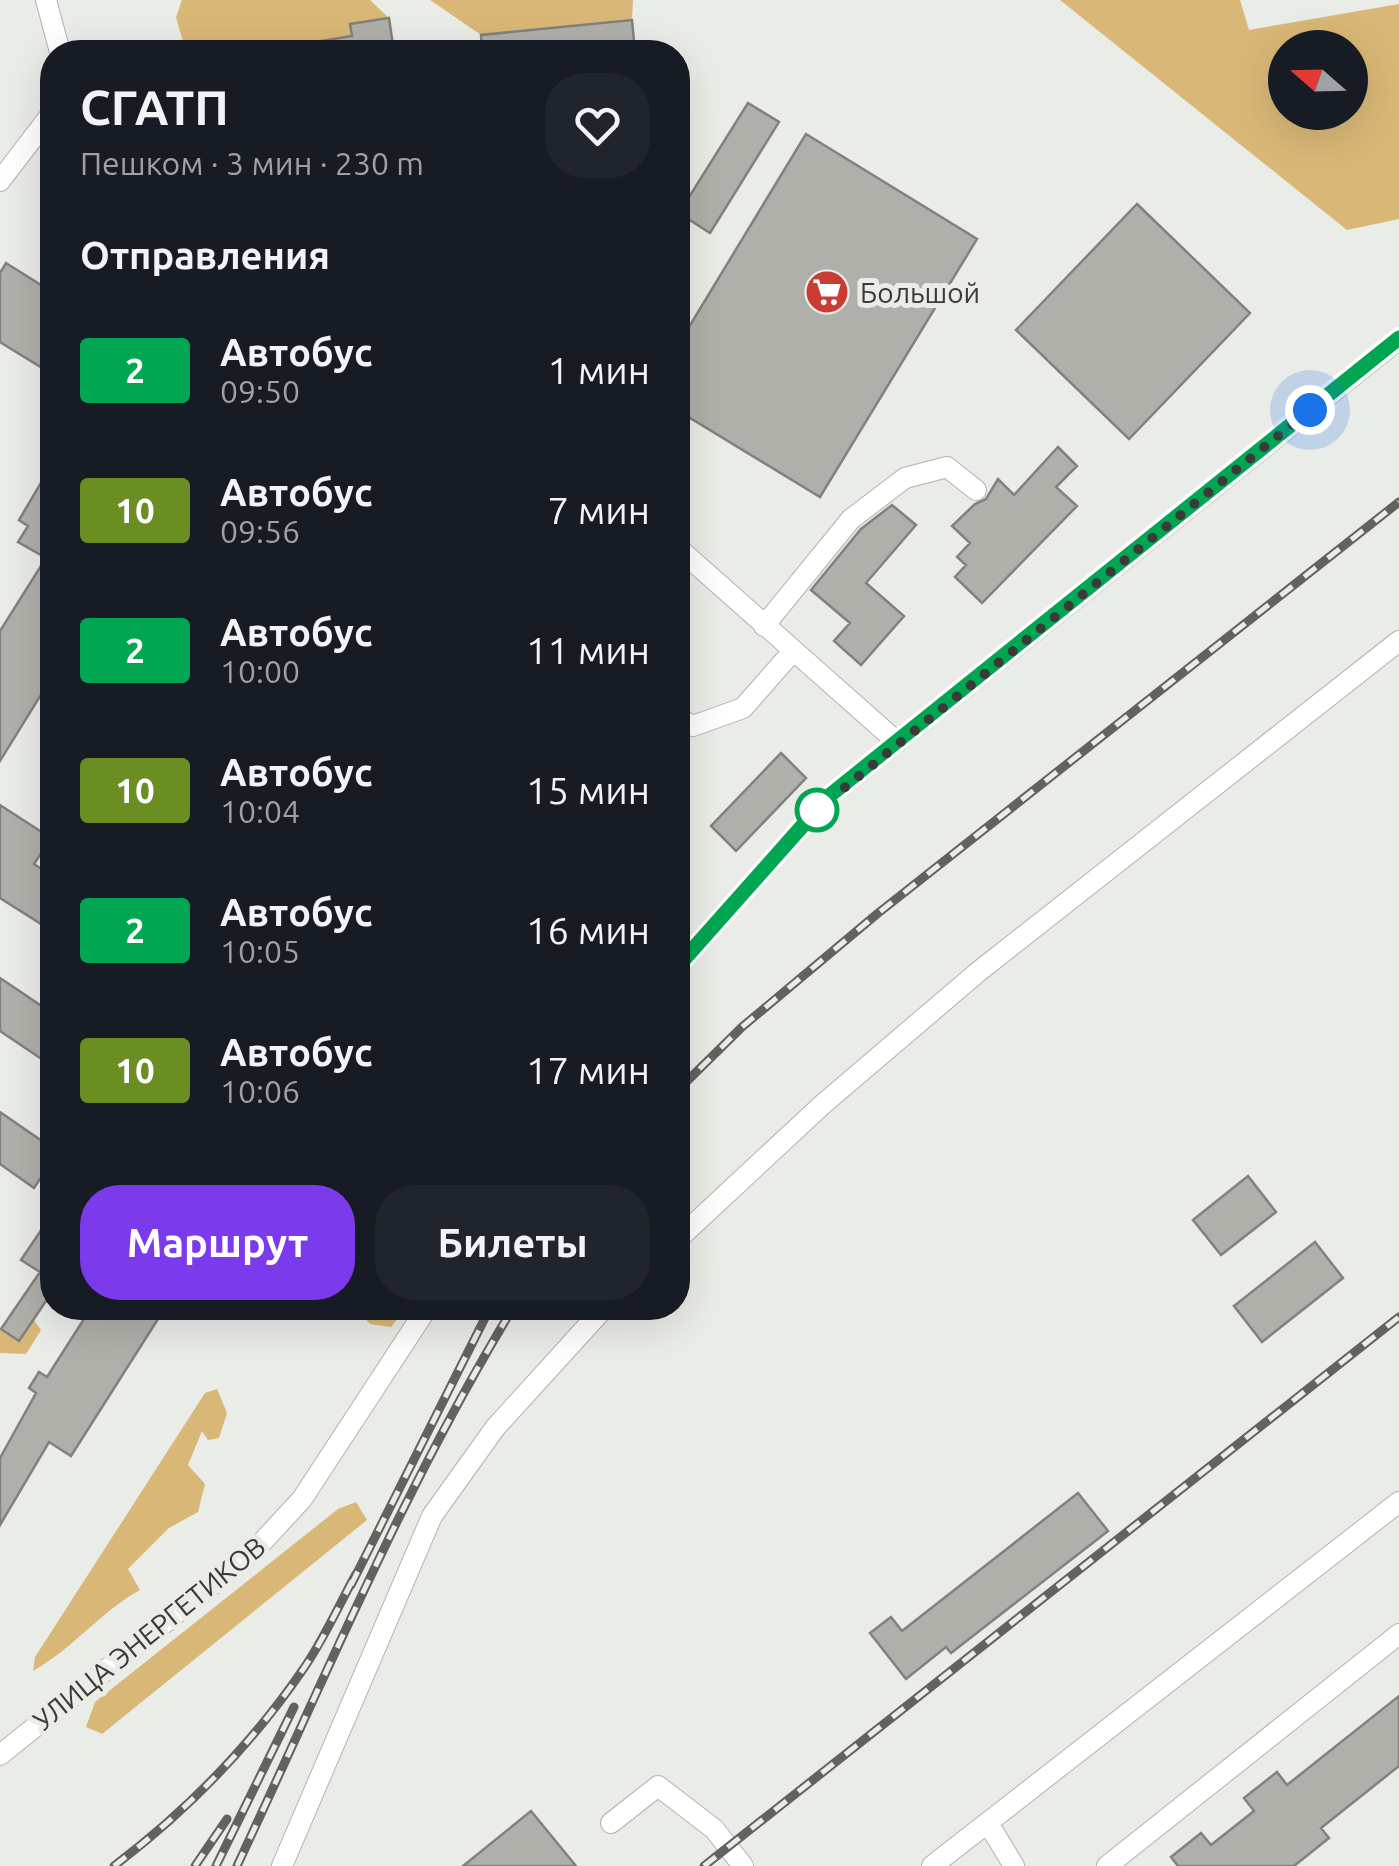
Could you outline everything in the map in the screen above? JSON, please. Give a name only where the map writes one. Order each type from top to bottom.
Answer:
[{"type":"street","points":[[46,0],[57,40]]},
{"type":"street","points":[[0,181],[40,129]]},
{"type":"street","points":[[690,952],[829,796],[1399,339]]},
{"type":"street","points":[[764,626],[851,520],[905,478],[947,467],[976,490]]},
{"type":"street","points":[[690,559],[897,742]]},
{"type":"street","points":[[690,1228],[822,1105],[978,972],[1399,641]]},
{"type":"street","points":[[690,724],[743,708],[793,651]]},
{"type":"street","name":"УЛИЦА ЭНЕРГЕТИКОВ","points":[[0,1755],[254,1550],[302,1499],[419,1320]]},
{"type":"street","points":[[282,1866],[432,1516],[495,1428],[593,1320]]},
{"type":"street","points":[[932,1866],[1399,1502]]},
{"type":"street","points":[[1107,1866],[1399,1634]]},
{"type":"street","points":[[611,1822],[658,1786],[714,1829],[743,1866]]},
{"type":"street","points":[[988,1823],[1014,1866]]},
{"type":"shaded area","points":[[182,0],[370,0],[389,18],[350,24],[352,36],[326,40],[183,40],[176,17]]},
{"type":"shaded area","points":[[430,0],[633,0],[632,20],[481,35]]},
{"type":"shaded area","points":[[1060,0],[1240,0],[1249,30],[1399,4],[1399,219],[1347,230]]},
{"type":"shaded area","points":[[34,1320],[41,1330],[26,1354],[0,1353],[0,1328],[19,1341]]},
{"type":"shaded area","points":[[366,1320],[397,1320],[391,1327]]},
{"type":"shaded area","points":[[217,1389],[227,1413],[219,1438],[208,1440],[202,1431],[188,1465],[205,1484],[198,1512],[169,1528],[128,1569],[140,1590],[33,1671],[35,1657],[205,1393]]},
{"type":"shaded area","points":[[356,1502],[367,1520],[102,1734],[86,1727],[95,1702],[338,1509]]},
{"type":"building","points":[[389,18],[392,40],[328,40],[352,36],[350,24]]},
{"type":"building","points":[[632,20],[634,40],[481,40],[481,35]]},
{"type":"building","points":[[748,103],[779,122],[710,233],[690,220],[690,195]]},
{"type":"building","name":"Большой","points":[[806,134],[977,239],[820,497],[690,418],[690,325]]},
{"type":"building","points":[[1137,204],[1250,313],[1129,439],[1016,330]]},
{"type":"building","points":[[6,263],[40,284],[40,367],[0,342],[0,273]]},
{"type":"building","points":[[1058,447],[1077,466],[1056,487],[1077,506],[982,603],[955,577],[966,565],[957,557],[970,543],[952,526],[986,499],[998,479],[1014,495]]},
{"type":"building","points":[[40,484],[40,555],[18,542],[28,526],[19,520]]},
{"type":"building","points":[[892,505],[916,525],[866,583],[904,616],[861,665],[834,641],[850,623],[811,590],[861,529]]},
{"type":"building","points":[[40,568],[40,696],[0,761],[0,631]]},
{"type":"building","points":[[781,753],[806,778],[736,851],[711,826]]},
{"type":"building","points":[[0,805],[40,831],[40,855],[34,864],[40,868],[40,923],[0,898]]},
{"type":"building","points":[[0,978],[40,1005],[40,1058],[0,1031]]},
{"type":"building","points":[[0,1112],[40,1140],[40,1179],[34,1188],[0,1164]]},
{"type":"building","points":[[1248,1176],[1276,1212],[1221,1255],[1193,1220]]},
{"type":"building","points":[[40,1232],[40,1272],[21,1260]]},
{"type":"building","points":[[1315,1242],[1343,1278],[1262,1342],[1234,1306]]},
{"type":"building","points":[[40,1272],[40,1310],[19,1341],[1,1329]]},
{"type":"building","points":[[83,1320],[157,1320],[71,1456],[49,1442],[0,1525],[0,1458],[36,1393],[29,1388],[39,1372],[47,1377]]},
{"type":"building","points":[[1078,1493],[1108,1531],[951,1653],[946,1647],[906,1679],[870,1633],[891,1617],[902,1631]]},
{"type":"building","points":[[1399,1696],[1399,1766],[1321,1828],[1329,1838],[1294,1866],[1178,1866],[1171,1857],[1201,1833],[1211,1845],[1254,1811],[1244,1798],[1277,1772],[1287,1785]]},
{"type":"building","points":[[531,1811],[576,1866],[463,1866]]},
{"type":"railway","points":[[690,1078],[742,1027],[877,914],[1399,502]]},
{"type":"railway","points":[[704,1866],[1399,1317]]},
{"type":"railway","points":[[351,1585],[484,1320]]},
{"type":"railway","points":[[237,1866],[401,1513],[506,1320]]},
{"type":"railway","points":[[114,1866],[193,1799],[263,1723],[311,1657],[356,1574]]},
{"type":"railway","points":[[216,1866],[294,1707]]},
{"type":"railway","points":[[195,1866],[227,1819]]},
{"type":"bus line","name":"2","points":[[690,952],[829,796],[1399,338]]},
{"type":"place","name":"Большой","points":[[827,292]]},
{"type":"route","points":[[817,810],[829,796],[1310,410]]}]
